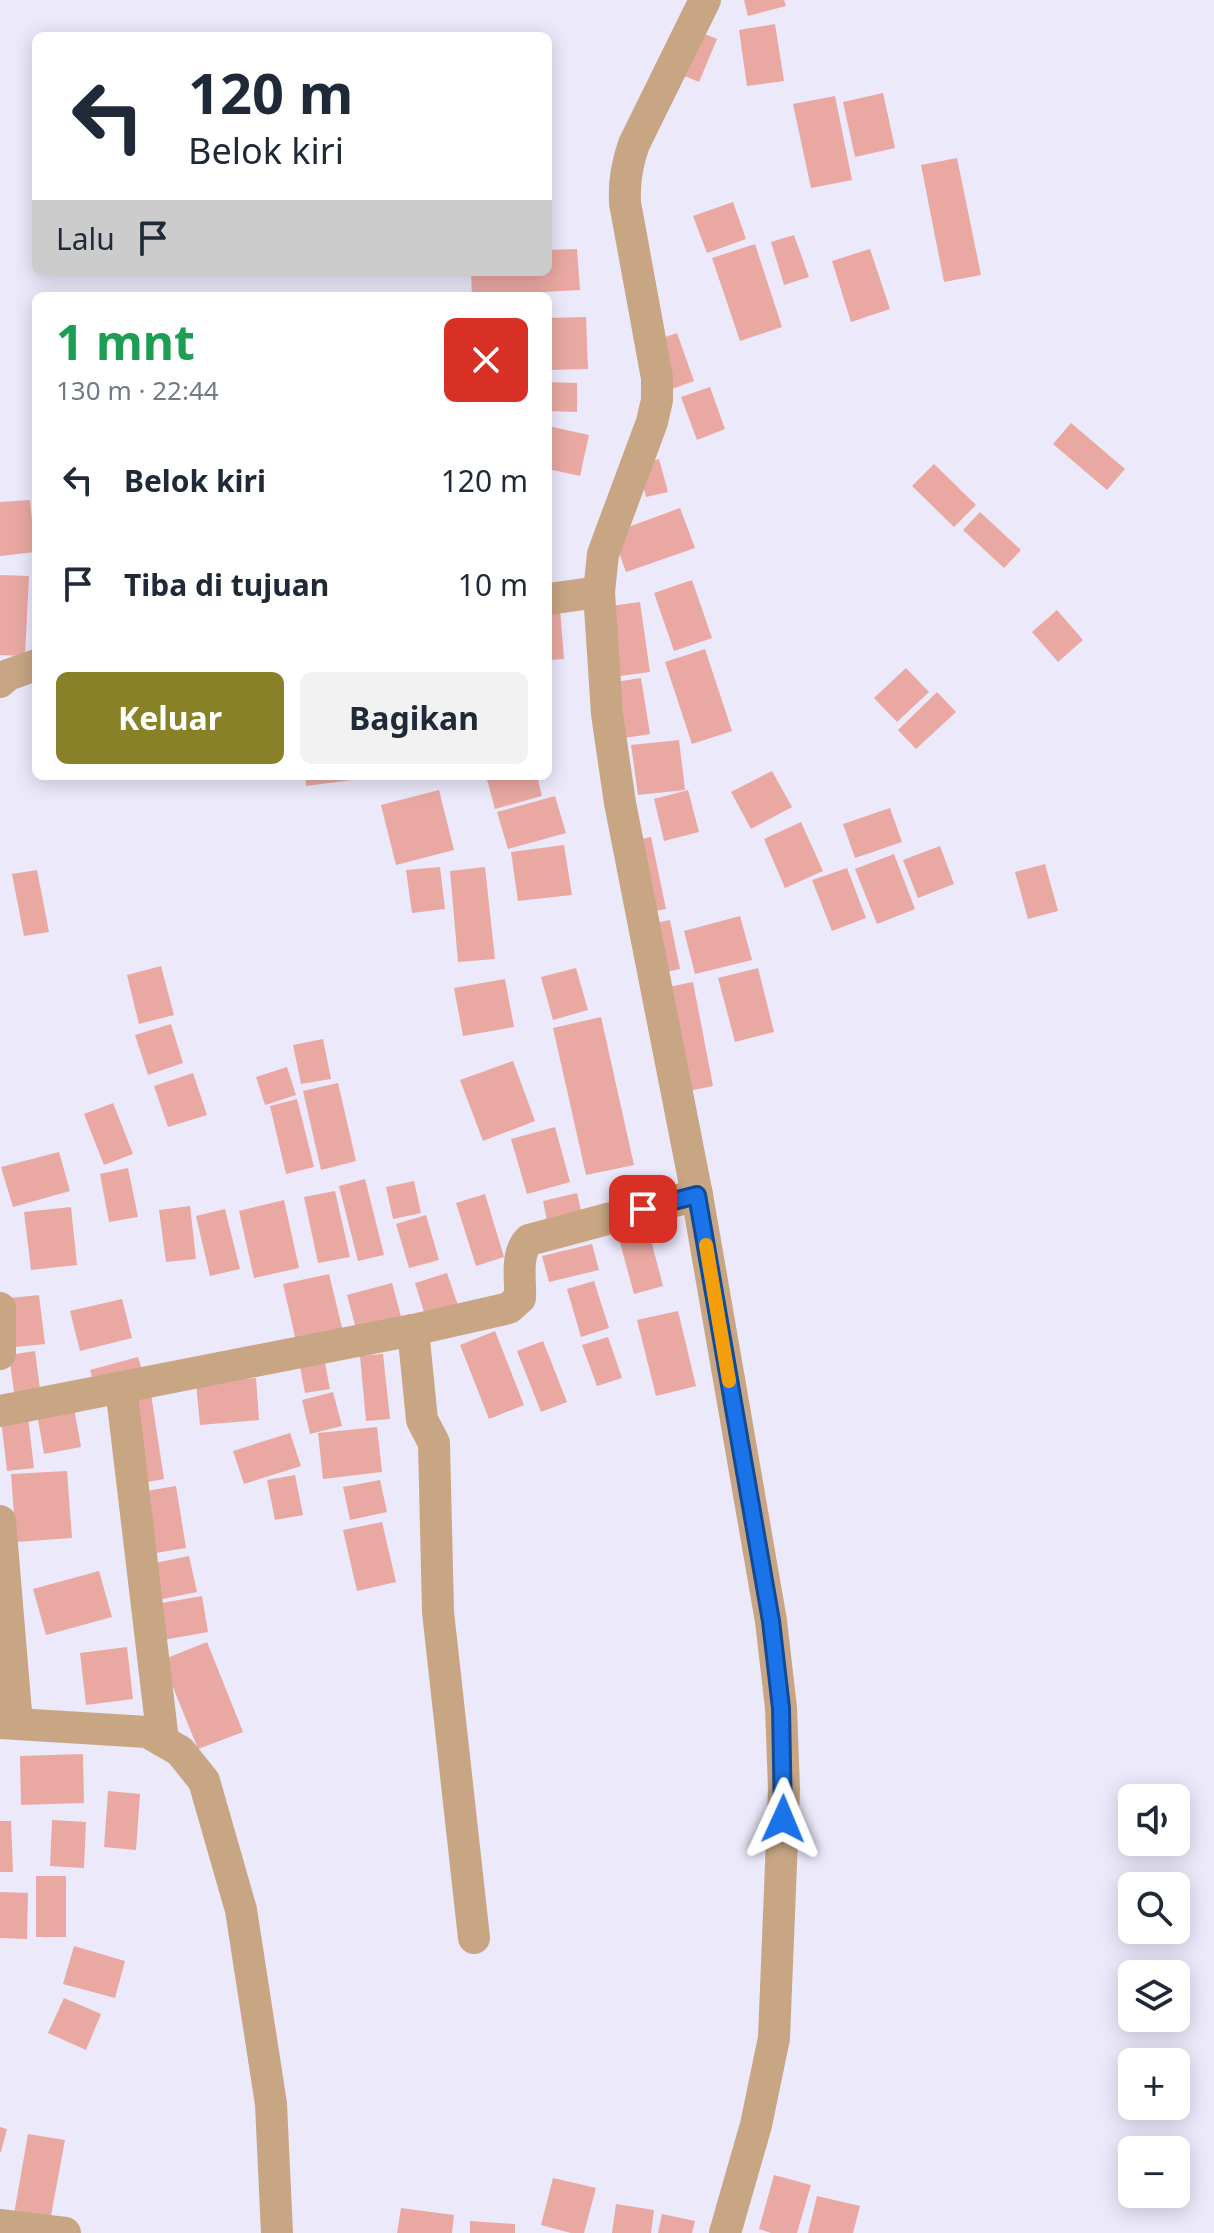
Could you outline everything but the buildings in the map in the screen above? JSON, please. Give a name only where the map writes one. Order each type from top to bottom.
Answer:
[{"type":"street","points":[[705,0],[634,144],[627,165],[625,203],[657,378],[657,400],[652,422],[603,554],[599,592],[607,714],[620,803],[697,1195],[771,1621],[781,1708],[784,1789],[774,2038],[756,2125],[725,2233]]},
{"type":"street","points":[[552,598],[599,592]]},
{"type":"street","points":[[0,682],[8,675],[32,666]]},
{"type":"street","points":[[0,1411],[413,1330],[509,1308],[520,1298],[521,1255],[529,1240],[697,1195]]},
{"type":"street","points":[[0,1308],[0,1354]]},
{"type":"street","points":[[413,1330],[422,1420],[434,1443],[438,1612],[474,1938]]},
{"type":"street","points":[[121,1387],[163,1741]]},
{"type":"street","points":[[0,1521],[8,1723],[147,1732],[180,1751],[204,1781],[241,1910],[271,2104],[277,2233]]},
{"type":"street","points":[[0,2225],[65,2233]]},
{"type":"slow traffic","points":[[706,1245],[729,1381]]},
{"type":"route","points":[[643,1209],[697,1195],[771,1621],[781,1708],[783,1819]]}]
